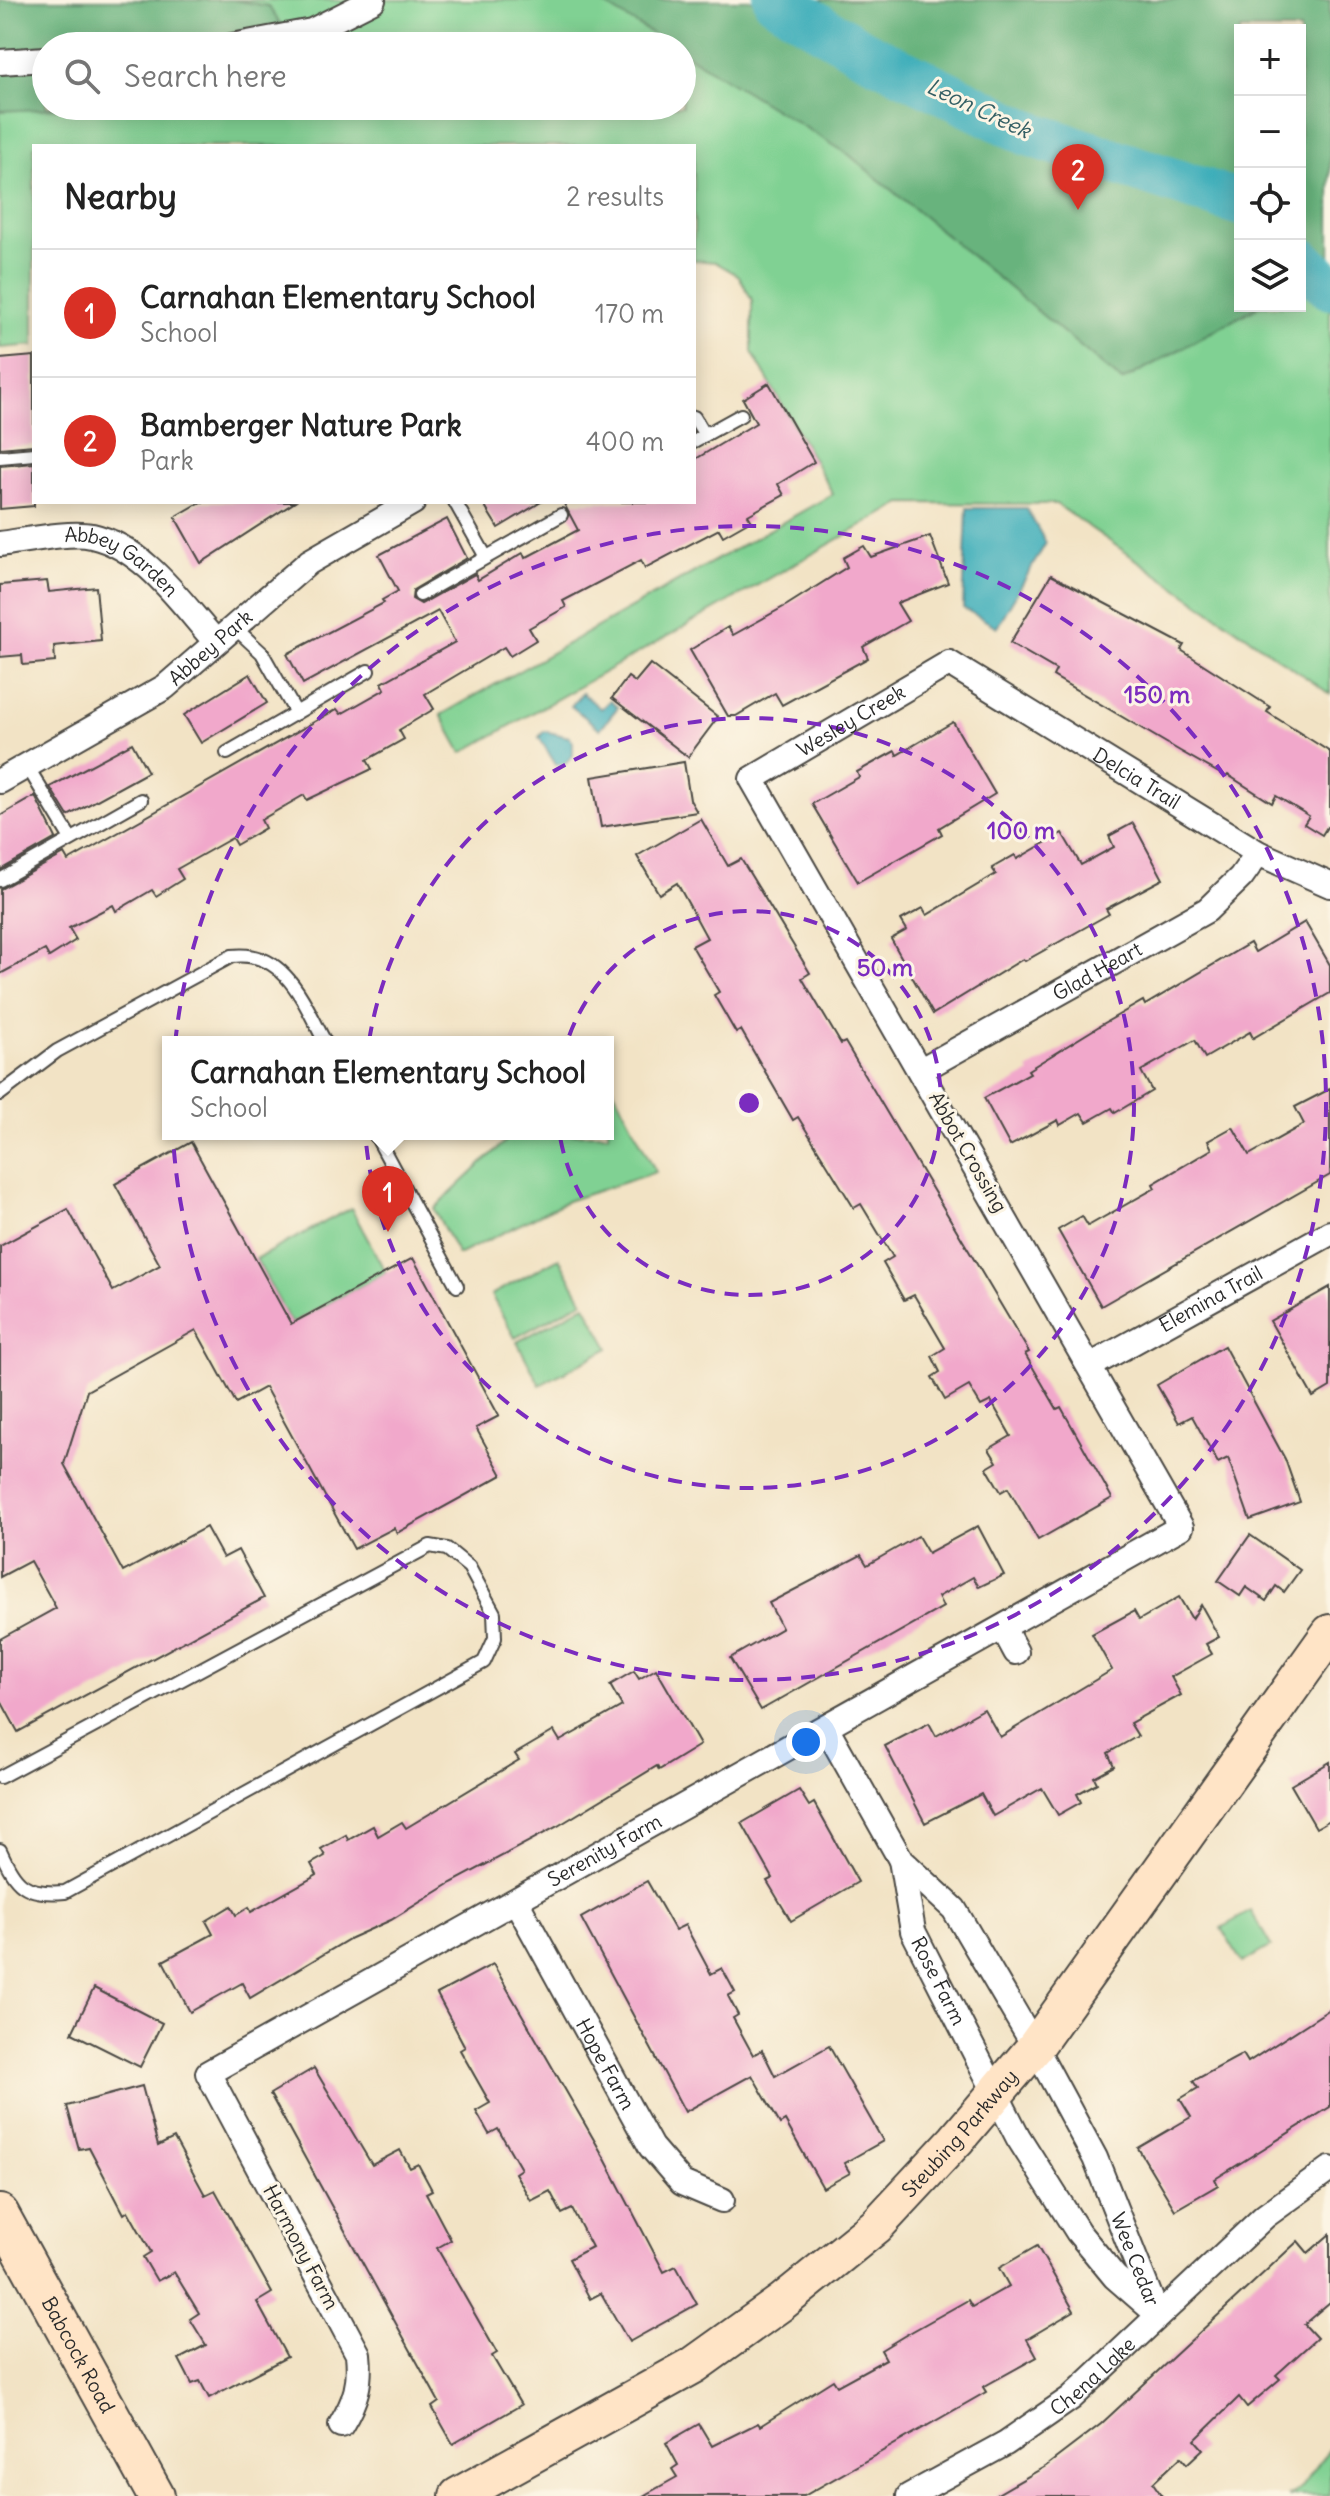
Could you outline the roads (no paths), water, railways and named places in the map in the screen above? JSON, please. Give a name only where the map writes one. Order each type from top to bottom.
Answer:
[{"type":"street","points":[[307,32],[373,0]]},
{"type":"street","points":[[0,62],[32,60]]},
{"type":"street","name":"Abbey Park","points":[[0,781],[165,687],[309,562],[410,504]]},
{"type":"street","name":"Abbey Garden","points":[[0,544],[89,535],[126,549],[224,634]]},
{"type":"street","name":"Wesley Creek","points":[[752,779],[949,663]]},
{"type":"street","name":"Delcia Trail","points":[[949,663],[1258,853],[1330,885]]},
{"type":"street","name":"Abbot Crossing","points":[[752,779],[1181,1527]]},
{"type":"street","name":"Glad Heart","points":[[921,1070],[1207,910],[1241,877],[1258,853]]},
{"type":"street","name":"Elemina Trail","points":[[1090,1366],[1330,1233]]},
{"type":"street","name":"Serenity Farm","points":[[208,2073],[1181,1527]]},
{"type":"street","points":[[1003,1628],[1016,1652]]},
{"type":"street","name":"Steubing Parkway","points":[[458,2496],[694,2365],[782,2302],[876,2226],[1035,2047],[1330,1633]]},
{"type":"street","name":"Rose Farm","points":[[826,1727],[901,1860],[954,1909],[1035,2047]]},
{"type":"street","name":"Rose Farm","points":[[901,1860],[913,1931],[996,2094]]},
{"type":"street","name":"Hope Farm","points":[[516,1901],[651,2147],[682,2183],[722,2200]]},
{"type":"street","name":"Wee Cedar","points":[[1035,2047],[1095,2158],[1157,2314]]},
{"type":"street","name":"Harmony Farm","points":[[208,2073],[358,2354],[361,2380],[353,2405],[341,2425]]},
{"type":"street","name":"Wee Cedar","points":[[996,2094],[1078,2232],[1115,2277],[1157,2314]]},
{"type":"street","name":"Chena Lake","points":[[909,2496],[1006,2443],[1071,2398],[1157,2314],[1265,2216],[1330,2169]]},
{"type":"street","name":"Babcock Road","points":[[0,2213],[156,2496]]},
{"type":"lane","points":[[699,438],[741,415]]},
{"type":"lane","points":[[0,457],[32,454]]},
{"type":"lane","points":[[456,504],[486,557]]},
{"type":"lane","points":[[420,595],[561,515]]},
{"type":"lane","points":[[224,634],[262,653],[296,713]]},
{"type":"lane","points":[[227,753],[368,671]]},
{"type":"lane","points":[[27,766],[71,839]]},
{"type":"lane","points":[[0,880],[141,800]]},
{"type":"lane","points":[[0,1094],[57,1051],[232,956],[263,958],[280,969],[295,986],[322,1036]]},
{"type":"lane","points":[[378,1140],[457,1286]]},
{"type":"lane","points":[[0,1777],[430,1546],[447,1549],[469,1567],[494,1613],[495,1638],[484,1662],[65,1892],[40,1894],[23,1887],[11,1874],[0,1850]]},
{"type":"water","points":[[967,508],[1026,508],[1046,543],[997,627],[963,608]]},
{"type":"water","points":[[582,693],[601,709],[610,700],[618,707],[600,729],[571,706]]},
{"type":"water","points":[[544,731],[569,737],[573,742],[573,755],[565,764],[556,765],[539,737]]},
{"type":"waterway","name":"Leon Creek","points":[[776,0],[863,52],[1028,133],[1234,201]]},
{"type":"waterway","name":"Leon Creek","points":[[1306,265],[1330,287]]},
{"type":"place","name":"Bamberger Nature Park","points":[[1078,210]]},
{"type":"place","name":"Carnahan Elementary School","points":[[388,1232]]}]
